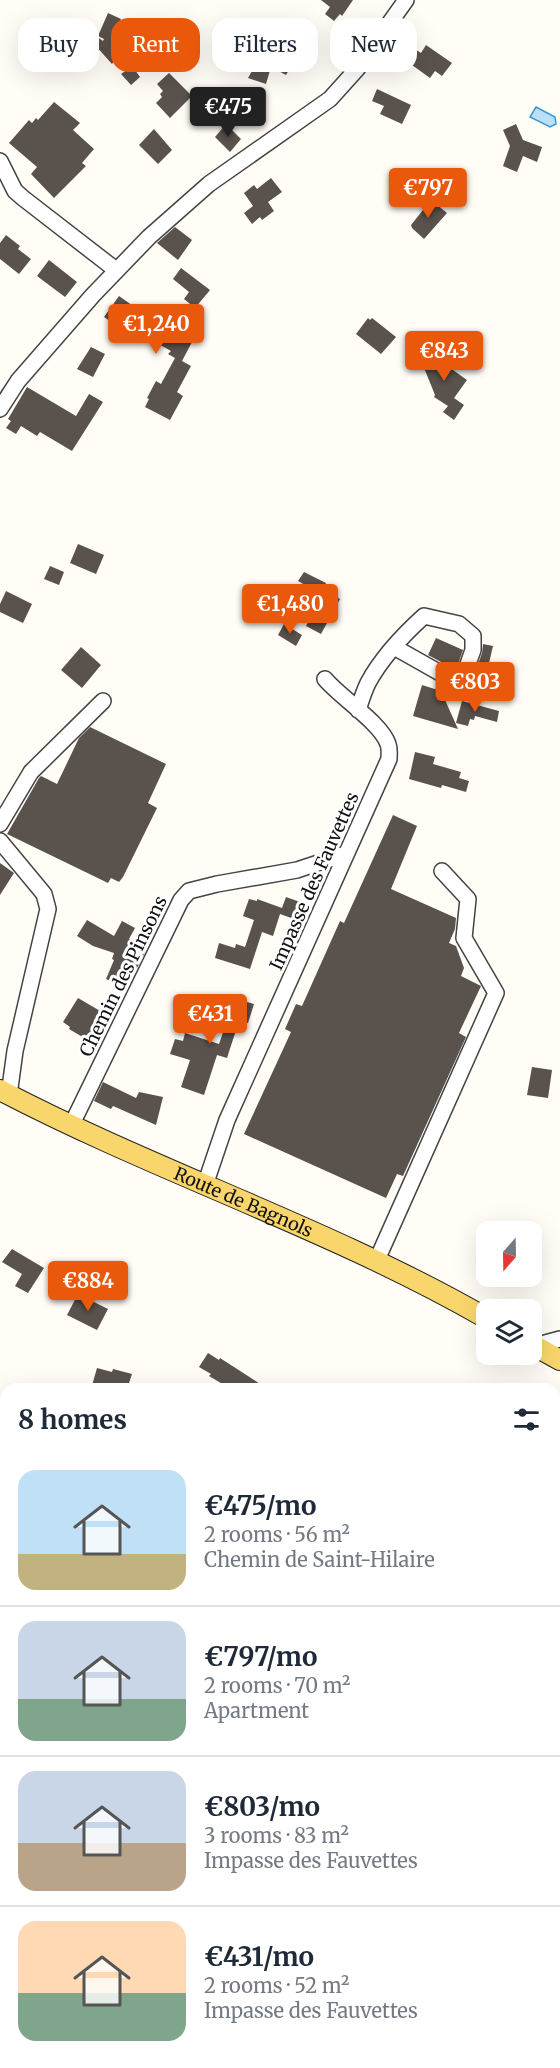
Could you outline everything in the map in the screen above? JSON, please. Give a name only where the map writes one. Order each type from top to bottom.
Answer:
[{"type":"main road","name":"Route de Bagnols","points":[[5,1093],[71,1126],[430,1286],[476,1312]]},
{"type":"main road","points":[[542,1350],[560,1360]]},
{"type":"street","points":[[0,409],[18,381],[116,270],[149,237],[209,184],[330,99],[357,69],[406,0]]},
{"type":"street","points":[[0,161],[15,191],[116,270]]},
{"type":"street","points":[[358,710],[368,683],[394,647],[405,633],[424,616],[459,624],[473,636],[474,650],[462,681],[449,678],[394,647]]},
{"type":"street","name":"Impasse des Fauvettes","points":[[205,1185],[227,1120],[345,854],[390,759],[389,745],[382,732],[335,691],[325,679]]},
{"type":"street","points":[[0,824],[31,772],[103,701]]},
{"type":"street","points":[[0,841],[44,894],[48,909],[5,1093]]},
{"type":"street","name":"Chemin des Pinsons","points":[[71,1126],[181,900],[189,891],[297,870],[345,854]]},
{"type":"street","points":[[376,1262],[496,993],[464,938],[468,899],[442,871]]},
{"type":"street","points":[[542,1343],[560,1339]]},
{"type":"water","points":[[536,107],[555,117],[556,124],[550,127],[530,117]]},
{"type":"building","points":[[321,0],[353,0],[342,16],[340,14],[337,18],[330,18],[325,14],[330,7]]},
{"type":"building","points":[[108,13],[119,18],[111,18],[111,63],[99,50],[99,38],[103,41],[104,39],[99,36]]},
{"type":"building","points":[[426,45],[452,63],[442,76],[435,71],[430,78],[417,69],[417,50],[421,53]]},
{"type":"building","points":[[136,72],[140,77],[131,85],[121,74]]},
{"type":"building","points":[[251,72],[270,72],[266,84],[248,78]]},
{"type":"building","points":[[169,73],[192,96],[170,118],[156,103],[162,97],[160,94],[163,91],[157,84]]},
{"type":"building","points":[[377,89],[411,105],[402,124],[380,114],[384,106],[372,101]]},
{"type":"building","points":[[54,102],[80,123],[73,130],[94,149],[82,163],[86,166],[54,198],[31,174],[37,167],[9,143],[29,120],[32,123],[36,118],[38,120]]},
{"type":"building","points":[[226,124],[241,139],[230,152],[215,137]]},
{"type":"building","points":[[516,124],[523,140],[542,147],[537,162],[523,156],[517,172],[503,166],[510,146],[503,130]]},
{"type":"building","points":[[154,129],[172,150],[158,164],[139,145]]},
{"type":"building","points":[[271,178],[282,192],[268,202],[274,211],[262,220],[260,217],[252,224],[244,213],[253,206],[244,193],[254,185],[257,189]]},
{"type":"building","points":[[431,200],[447,213],[424,239],[411,225]]},
{"type":"building","points":[[175,227],[192,240],[178,260],[157,243]]},
{"type":"building","points":[[6,235],[31,259],[19,274],[0,259],[0,243]]},
{"type":"building","points":[[49,260],[77,282],[65,297],[37,276]]},
{"type":"building","points":[[181,268],[210,290],[195,308],[184,299],[189,292],[173,279]]},
{"type":"building","points":[[119,296],[143,313],[142,315],[192,342],[182,361],[191,366],[177,392],[183,396],[170,420],[145,407],[156,381],[161,384],[175,358],[168,354],[171,351],[132,329],[129,334],[104,317]]},
{"type":"building","points":[[368,318],[370,320],[372,318],[396,337],[381,354],[356,334]]},
{"type":"building","points":[[91,347],[105,354],[93,377],[77,369]]},
{"type":"building","points":[[439,350],[446,365],[467,380],[454,398],[464,405],[454,420],[443,412],[448,406],[434,397],[420,358]]},
{"type":"building","points":[[27,387],[76,416],[89,394],[103,402],[72,451],[40,432],[37,436],[21,426],[16,434],[6,428],[11,421],[8,419]]},
{"type":"building","points":[[78,544],[104,555],[96,574],[70,563]]},
{"type":"building","points":[[50,566],[64,572],[59,585],[44,579]]},
{"type":"building","points":[[304,572],[326,583],[323,589],[340,599],[321,634],[306,626],[313,614],[295,604],[305,585],[298,581]]},
{"type":"building","points":[[6,591],[32,604],[23,623],[0,612],[0,604]]},
{"type":"building","points":[[284,624],[302,635],[296,646],[278,635]]},
{"type":"building","points":[[436,638],[463,650],[456,670],[428,655]]},
{"type":"building","points":[[483,644],[493,646],[486,676],[475,673]]},
{"type":"building","points":[[81,647],[101,665],[82,688],[61,670]]},
{"type":"building","points":[[422,685],[441,691],[458,729],[413,716]]},
{"type":"building","points":[[462,701],[499,711],[497,722],[475,716],[474,720],[470,719],[468,726],[456,723]]},
{"type":"building","points":[[90,727],[166,764],[148,803],[157,808],[119,882],[111,878],[108,883],[7,834],[39,778],[41,776],[57,784],[79,738]]},
{"type":"building","points":[[415,752],[435,757],[433,764],[461,772],[459,778],[469,781],[466,792],[409,779]]},
{"type":"building","points":[[393,815],[417,826],[391,889],[456,918],[455,929],[449,943],[456,946],[464,968],[461,976],[481,986],[459,1033],[466,1037],[403,1176],[397,1174],[386,1198],[244,1134],[291,1032],[285,1029],[296,1004],[302,1006],[340,921],[344,923]]},
{"type":"building","points":[[0,863],[14,873],[0,895]]},
{"type":"building","points":[[286,897],[300,902],[294,919],[280,914],[273,936],[262,932],[250,969],[215,958],[219,943],[235,948],[236,944],[245,947],[254,920],[243,916],[249,899],[257,901],[257,899],[282,908]]},
{"type":"building","points":[[87,920],[114,936],[122,921],[135,928],[129,939],[133,941],[130,947],[145,952],[136,970],[126,965],[118,984],[106,979],[114,960],[112,959],[114,953],[93,946],[77,936]]},
{"type":"building","points":[[78,998],[107,1015],[91,1042],[69,1029],[70,1027],[63,1022]]},
{"type":"building","points":[[216,998],[232,1002],[233,998],[254,1004],[248,1023],[239,1021],[227,1058],[217,1055],[204,1095],[181,1087],[190,1060],[170,1054],[175,1039],[183,1041],[185,1033],[219,1044],[228,1018],[212,1014]]},
{"type":"building","points":[[532,1067],[552,1070],[548,1098],[527,1095]]},
{"type":"building","points":[[103,1082],[136,1098],[139,1092],[163,1097],[156,1125],[113,1106],[111,1109],[94,1101]]},
{"type":"building","points":[[12,1249],[44,1268],[28,1293],[15,1286],[22,1274],[2,1262]]},
{"type":"building","points":[[78,1294],[108,1309],[97,1330],[67,1315]]},
{"type":"building","points":[[208,1353],[219,1360],[220,1358],[259,1383],[221,1383],[199,1367]]},
{"type":"building","points":[[97,1368],[132,1374],[129,1383],[93,1383]]}]
